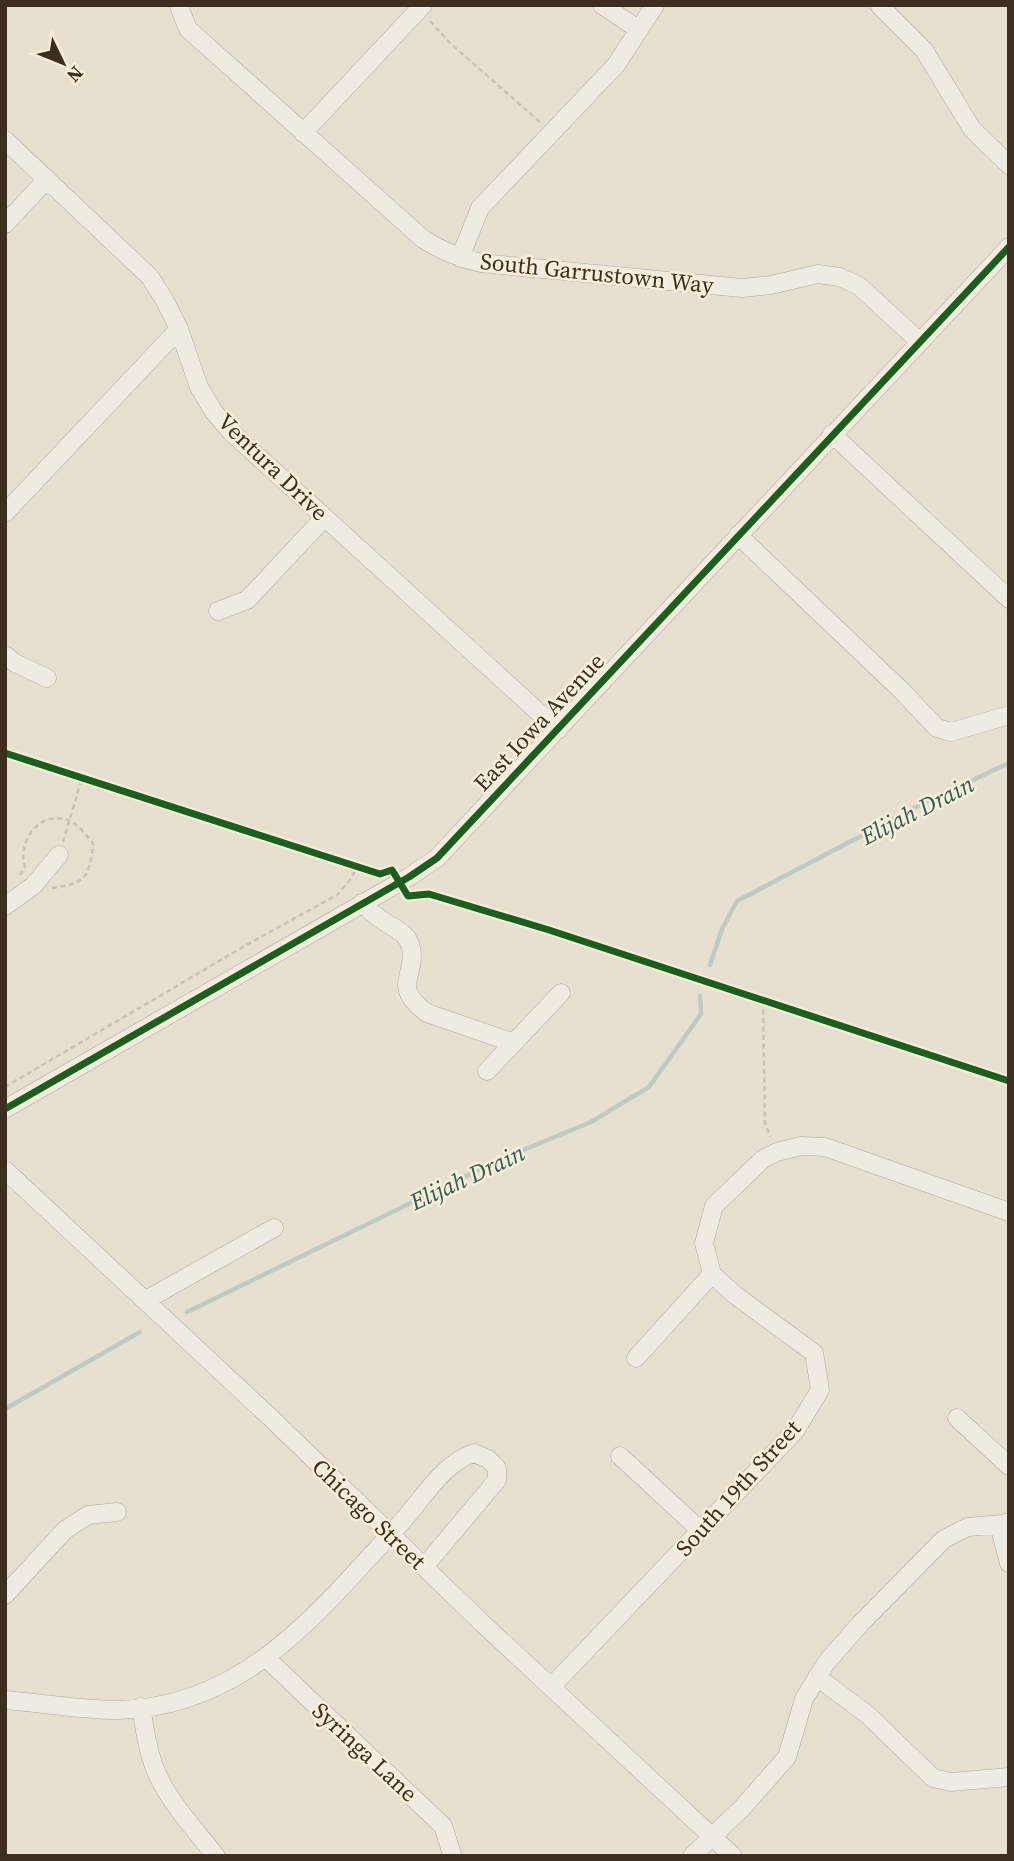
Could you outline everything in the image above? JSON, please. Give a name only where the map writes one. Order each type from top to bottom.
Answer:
[{"type":"street","points":[[602,5],[638,30]]},
{"type":"street","points":[[460,258],[480,208],[615,65],[655,5]]},
{"type":"street","points":[[879,5],[925,50],[972,129],[1009,165]]},
{"type":"street","name":"South Garrustown Way","points":[[181,7],[188,29],[303,133],[423,239],[460,258],[481,263],[742,288],[771,285],[818,274],[840,277],[859,286],[920,342]]},
{"type":"street","points":[[303,133],[421,7]]},
{"type":"street","name":"Ventura Drive","points":[[5,140],[150,277],[166,301],[199,387],[214,412],[231,432],[558,730]]},
{"type":"street","points":[[5,223],[47,179]]},
{"type":"street","name":"East Iowa Avenue","points":[[5,1109],[409,877],[436,858],[1009,247]]},
{"type":"street","points":[[5,513],[178,329]]},
{"type":"street","points":[[832,435],[1009,599]]},
{"type":"street","points":[[218,611],[247,600],[324,518]]},
{"type":"street","points":[[738,535],[901,690],[937,728],[951,732],[1009,715]]},
{"type":"street","points":[[5,655],[15,663],[47,678]]},
{"type":"street","points":[[5,906],[33,886],[59,856]]},
{"type":"street","points":[[362,903],[381,920],[404,934],[411,947],[410,965],[405,980],[409,994],[417,1005],[427,1013],[514,1043]]},
{"type":"street","points":[[487,1071],[561,993]]},
{"type":"street","points":[[636,1358],[712,1274],[704,1243],[714,1206],[763,1159],[777,1152],[801,1146],[825,1147],[1009,1212]]},
{"type":"street","name":"Chicago Street","points":[[5,1170],[733,1856]]},
{"type":"street","points":[[146,1300],[274,1228]]},
{"type":"street","name":"South 19th Street","points":[[552,1686],[795,1431],[820,1390],[814,1353],[735,1295],[712,1274]]},
{"type":"street","points":[[957,1418],[1009,1466]]},
{"type":"street","points":[[5,1700],[117,1710],[174,1704],[216,1687],[255,1667],[325,1604],[447,1469],[463,1456],[474,1453],[488,1459],[497,1468],[497,1480],[424,1567]]},
{"type":"street","points":[[620,1456],[700,1530]]},
{"type":"street","points":[[5,1595],[65,1530],[88,1515],[117,1512]]},
{"type":"street","points":[[692,1856],[743,1807],[787,1757],[804,1699],[826,1663],[860,1624],[944,1539],[968,1527],[1004,1523],[1009,1563]]},
{"type":"street","name":"Syringa Lane","points":[[266,1658],[443,1826],[452,1854]]},
{"type":"street","points":[[817,1677],[868,1716],[933,1777],[951,1782],[1009,1777]]},
{"type":"street","points":[[141,1707],[146,1742],[158,1777],[216,1856]]},
{"type":"path","points":[[421,7],[450,43],[552,132]]},
{"type":"path","points":[[69,774],[94,782]]},
{"type":"path","points":[[59,856],[82,778]]},
{"type":"path","points":[[348,864],[368,870]]},
{"type":"path","points":[[5,1087],[248,944],[337,895],[350,880],[356,867]]},
{"type":"path","points":[[752,996],[776,1005]]},
{"type":"path","points":[[763,1001],[765,1123],[777,1152]]},
{"type":"waterway","name":"Elijah Drain","points":[[710,965],[722,929],[737,901],[924,803],[1009,763]]},
{"type":"waterway","name":"Elijah Drain","points":[[187,1312],[497,1161],[591,1122],[649,1087],[701,1014],[700,996]]},
{"type":"waterway","name":"Elijah Drain","points":[[5,1409],[140,1332]]},
{"type":"cycle path","points":[[5,1109],[409,877],[437,858],[1009,247]]},
{"type":"cycle path","points":[[5,753],[380,874],[392,870],[408,896],[429,894],[549,930],[1009,1081]]}]
